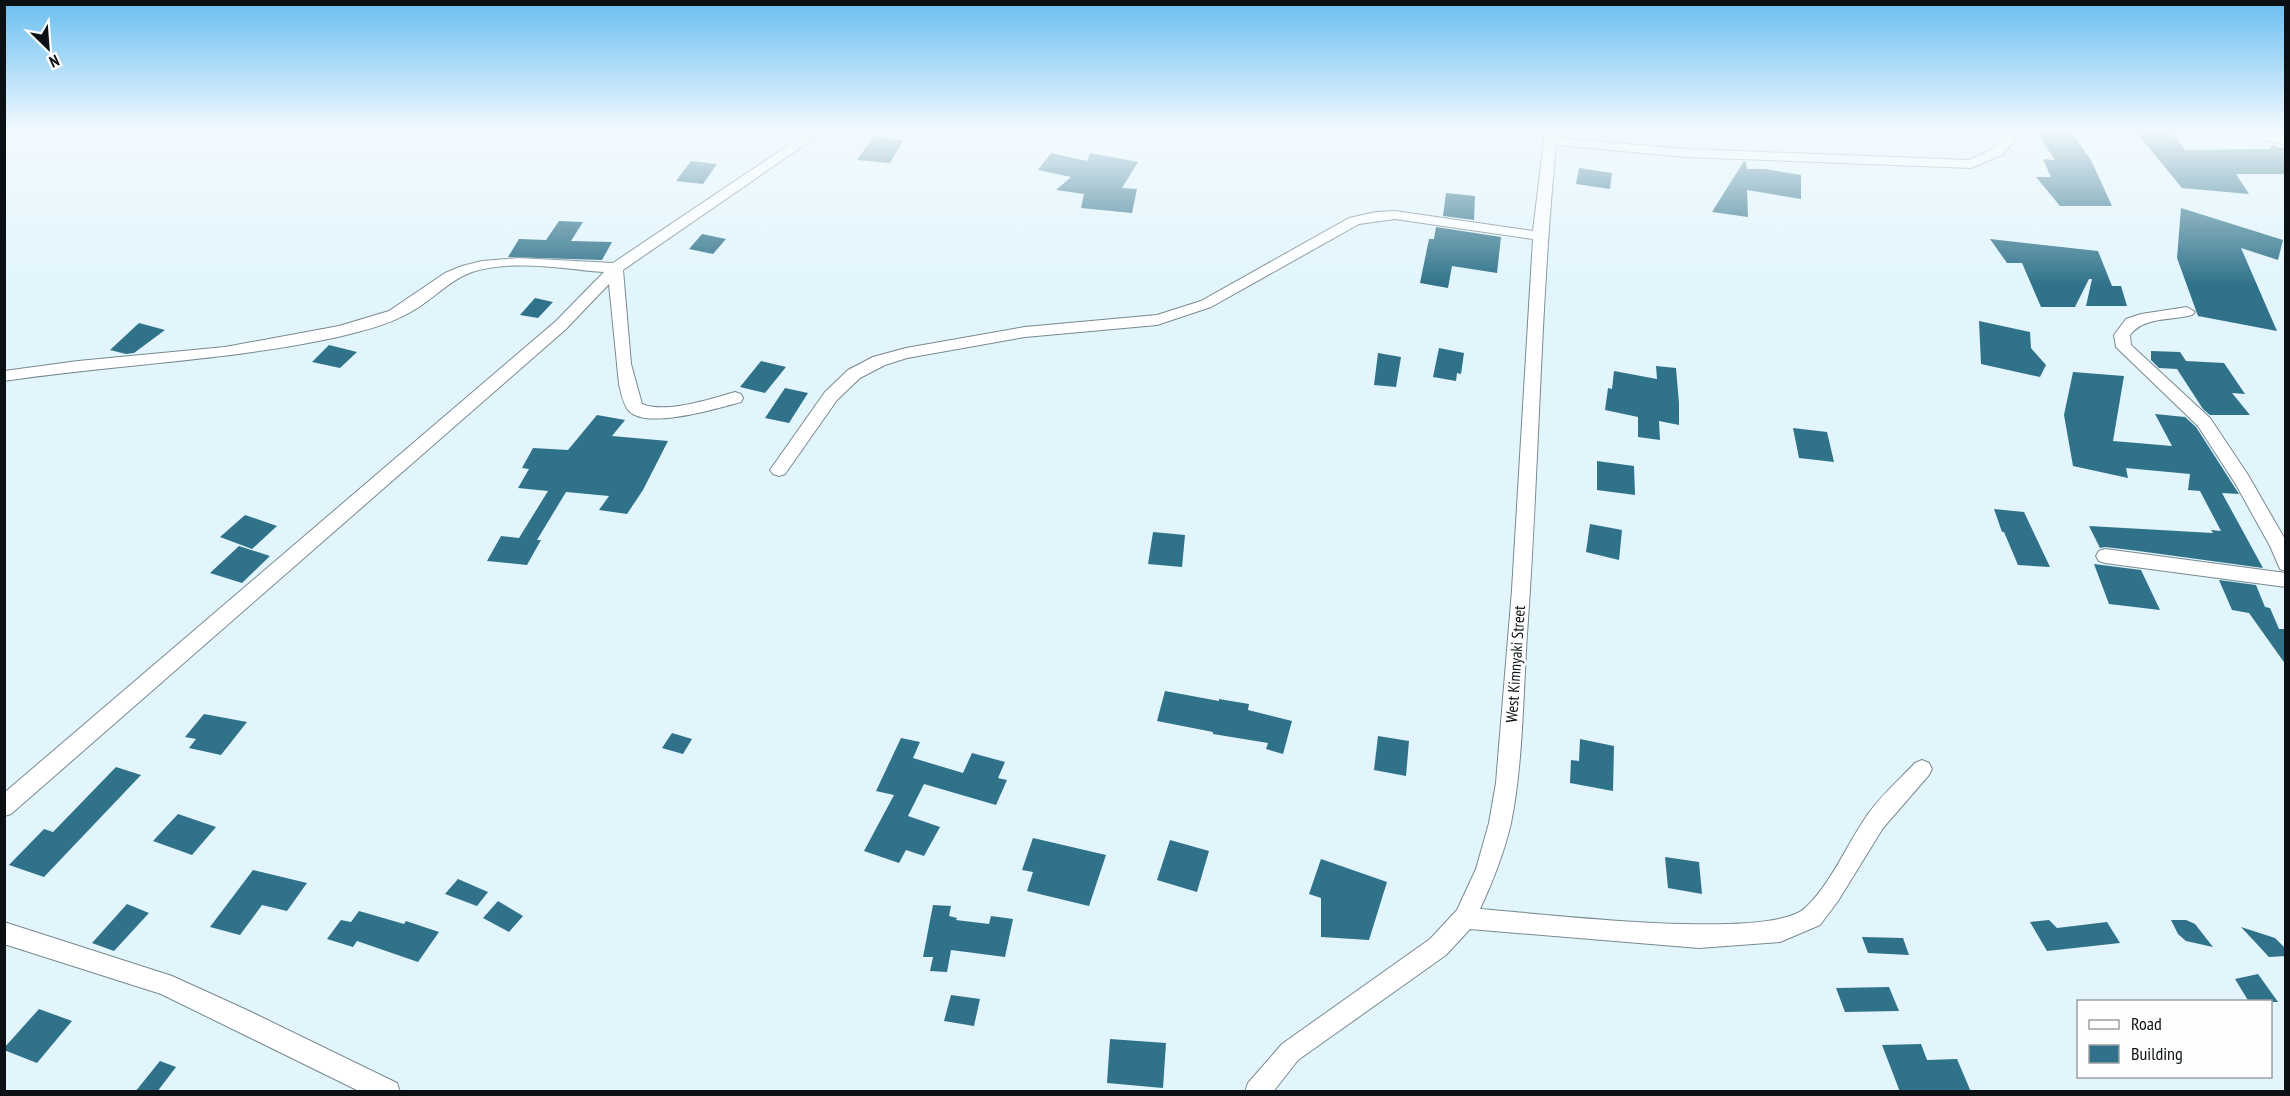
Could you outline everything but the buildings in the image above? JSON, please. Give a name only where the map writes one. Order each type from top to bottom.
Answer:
[{"type":"street","points":[[4,807],[561,325],[616,268],[741,183]]},
{"type":"street","name":"West Kimnyaki Street","points":[[1257,1092],[1290,1052],[1438,947],[1465,918],[1487,869],[1500,823],[1506,783],[1521,590],[1540,236],[1546,183]]},
{"type":"street","points":[[780,470],[831,396],[854,374],[879,361],[906,353],[1025,332],[1157,320],[1185,312],[1224,294],[1354,220],[1395,215],[1540,236]]},
{"type":"street","points":[[4,376],[51,369],[236,351],[329,333],[393,315],[450,277],[484,264],[505,262],[616,268]]},
{"type":"street","points":[[616,268],[620,335],[627,384],[634,405],[645,411],[663,412],[686,410],[735,398]]},
{"type":"street","points":[[2187,312],[2146,317],[2131,323],[2122,334],[2124,347],[2204,422],[2242,479],[2280,546],[2286,564]]},
{"type":"street","points":[[2105,556],[2286,580]]},
{"type":"street","points":[[1465,918],[1699,937],[1780,931],[1812,917],[1830,894],[1875,821],[1922,769]]},
{"type":"street","points":[[4,933],[164,984],[241,1019],[388,1092]]}]
